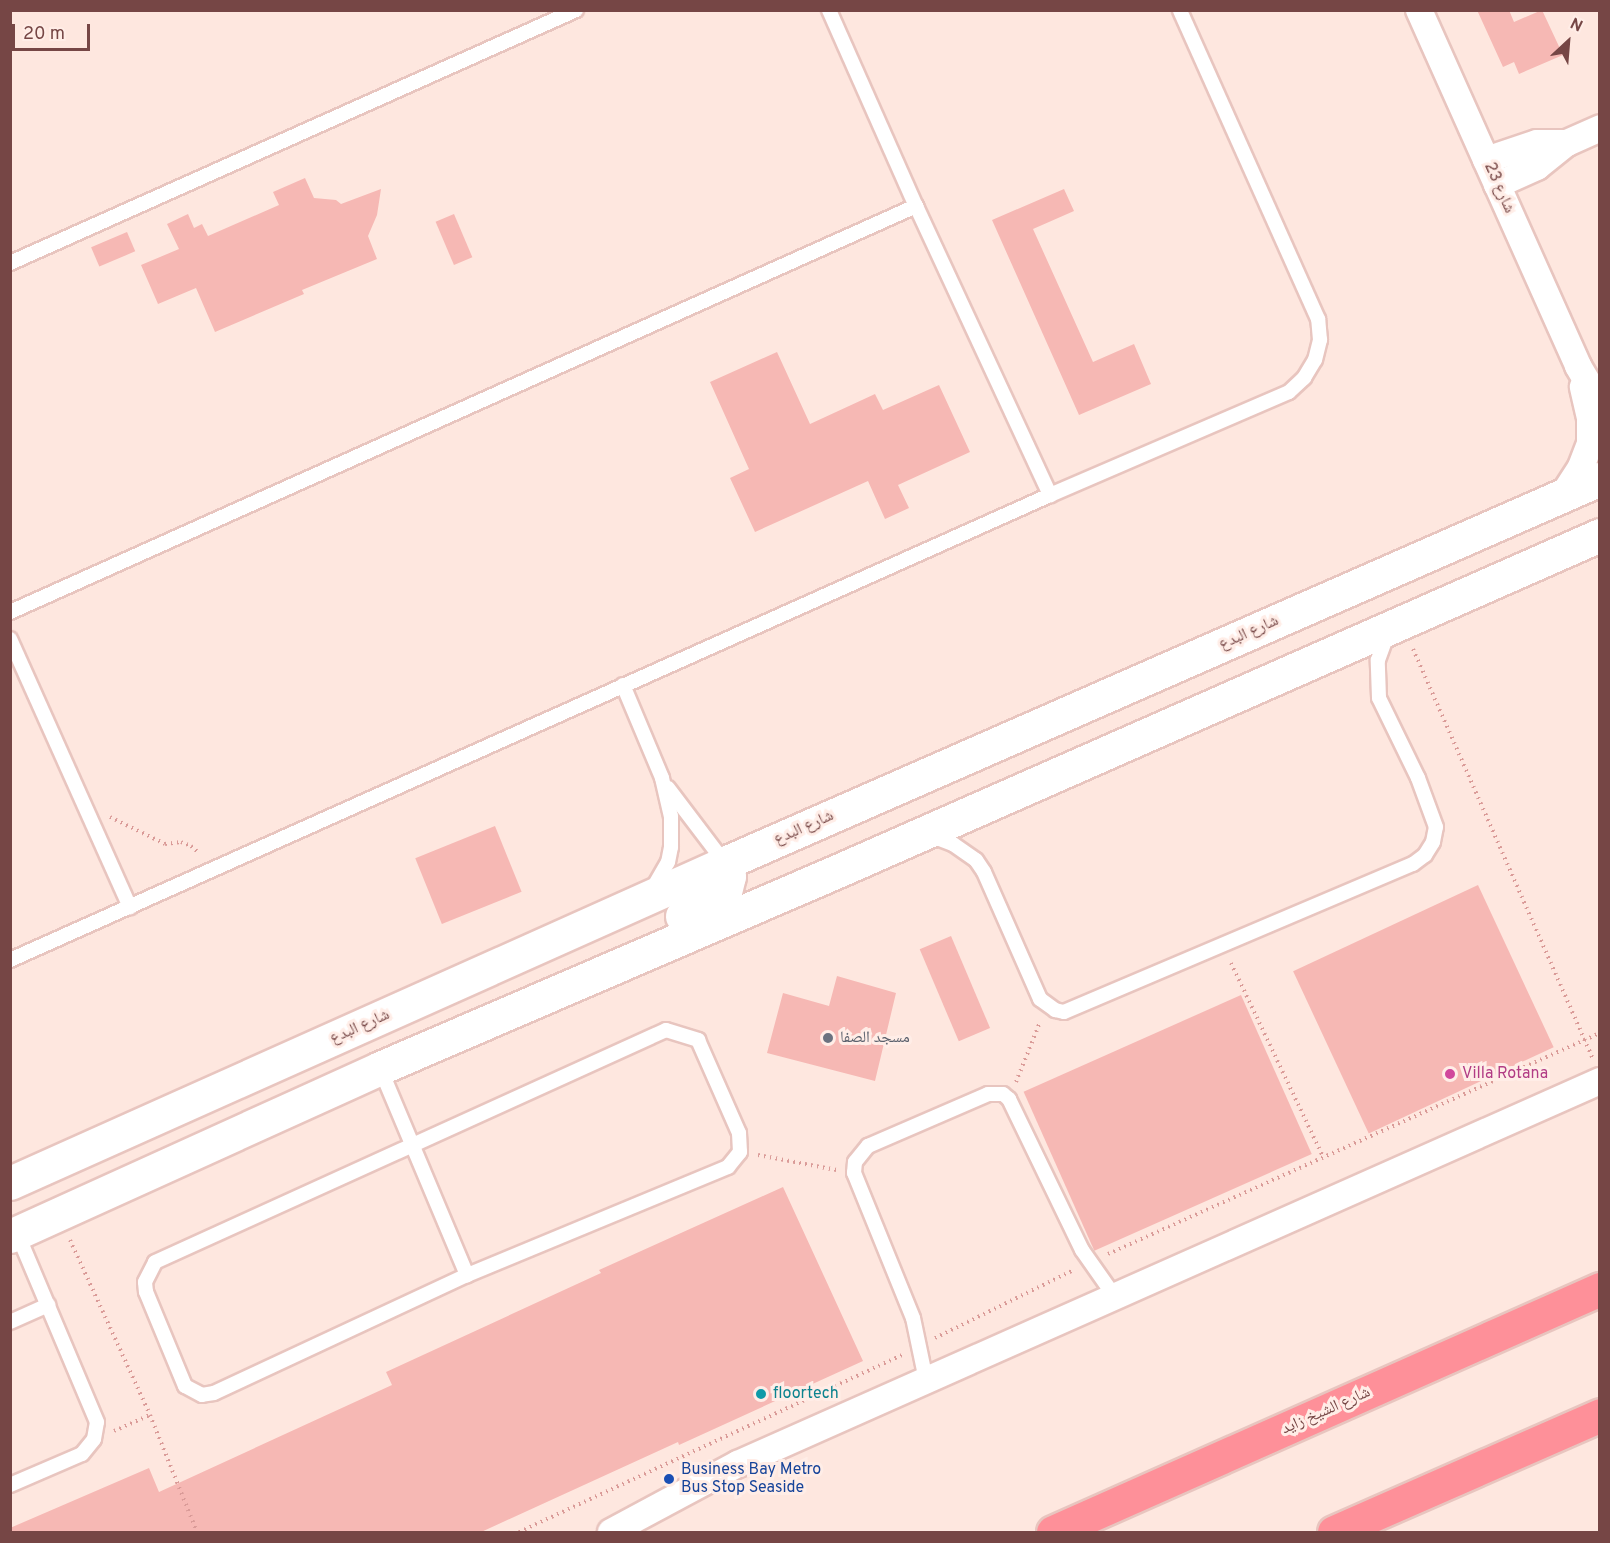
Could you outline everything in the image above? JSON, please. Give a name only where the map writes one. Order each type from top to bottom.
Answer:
[{"type":"highway","name":"شارع الشيخ زايد","points":[[1053,1533],[1599,1289]]},
{"type":"highway","points":[[1334,1533],[1599,1415]]},
{"type":"highway","points":[[1380,1533],[1401,1503]]},
{"type":"main road","name":"شارع البدع","points":[[10,1183],[725,863],[1599,478]]},
{"type":"main road","points":[[14,1235],[380,1068],[1599,535]]},
{"type":"main road","points":[[600,972],[621,946],[719,898],[729,884],[725,863]]},
{"type":"street","name":"شارع 23","points":[[1419,10],[1578,366],[1599,403]]},
{"type":"street","points":[[1497,185],[1548,160],[1567,143],[1599,128]]},
{"type":"street","points":[[1486,160],[1537,143],[1567,143]]},
{"type":"street","name":"شارع 23","points":[[1563,495],[1581,467],[1590,443],[1590,418],[1578,366]]},
{"type":"street","points":[[611,1533],[738,1464],[1115,1297],[1597,1071]]},
{"type":"lane","points":[[10,263],[576,10]]},
{"type":"lane","points":[[829,10],[916,206],[1050,495]]},
{"type":"lane","points":[[10,960],[1050,495],[1289,392],[1304,378],[1315,360],[1320,340],[1318,319],[1180,10]]},
{"type":"lane","points":[[10,612],[916,206]]},
{"type":"lane","points":[[921,833],[953,844],[976,860],[984,872],[1040,999],[1046,1006],[1064,1012],[1413,864],[1425,855],[1433,842],[1436,827],[1433,813],[1379,698],[1378,660],[1396,623]]},
{"type":"lane","points":[[10,639],[130,907]]},
{"type":"lane","points":[[623,686],[662,778],[671,816],[671,847],[661,876],[645,900]]},
{"type":"lane","points":[[662,778],[725,863]]},
{"type":"lane","points":[[666,1030],[698,1040],[739,1133],[740,1152],[728,1167],[467,1275],[214,1393],[202,1395],[185,1386],[146,1292],[146,1281],[155,1262],[413,1147],[666,1030]]},
{"type":"lane","points":[[380,1068],[467,1275]]},
{"type":"lane","points":[[926,1380],[913,1318],[854,1173],[855,1162],[868,1146],[988,1094],[1003,1094],[1009,1099],[1076,1240],[1089,1263],[1115,1297]]},
{"type":"lane","points":[[10,1485],[82,1454],[94,1439],[97,1422],[48,1305],[14,1235]]},
{"type":"lane","points":[[10,1322],[48,1305]]},
{"type":"path","points":[[1396,623],[1597,1071]]},
{"type":"path","points":[[92,823],[113,816],[165,844],[181,842],[191,846],[199,852],[208,872]]},
{"type":"path","points":[[1222,945],[1323,1157]]},
{"type":"path","points":[[1009,1099],[1046,1006]]},
{"type":"path","points":[[519,1533],[920,1346],[1089,1263],[1599,1033]]},
{"type":"path","points":[[740,1152],[854,1173]]},
{"type":"path","points":[[58,1215],[150,1415],[197,1533]]},
{"type":"path","points":[[94,1439],[150,1415]]},
{"type":"building","points":[[1477,10],[1509,10],[1514,22],[1542,10],[1563,55],[1519,74],[1514,62],[1503,67]]},
{"type":"building","points":[[305,178],[314,198],[336,200],[341,204],[381,189],[377,215],[368,236],[377,259],[302,290],[304,294],[215,332],[196,288],[158,304],[141,265],[179,249],[167,224],[188,214],[194,228],[202,224],[208,236],[279,205],[273,192]]},
{"type":"building","points":[[1064,189],[1074,211],[1033,229],[1093,362],[1134,344],[1151,384],[1079,415],[992,220]]},
{"type":"building","points":[[454,214],[472,257],[454,265],[436,222]]},
{"type":"building","points":[[127,232],[135,251],[99,267],[91,247]]},
{"type":"building","points":[[777,352],[810,424],[875,394],[883,410],[939,385],[970,452],[898,485],[909,508],[885,519],[868,481],[755,532],[730,478],[749,469],[710,382]]},
{"type":"building","points":[[495,826],[522,892],[442,924],[415,858]]},
{"type":"building","name":"Villa Rotana","points":[[1478,885],[1554,1047],[1369,1133],[1293,971]]},
{"type":"building","points":[[951,936],[990,1028],[959,1041],[920,949]]},
{"type":"building","name":"مسجد الصفا","points":[[837,976],[896,993],[875,1081],[767,1053],[783,993],[829,1006]]},
{"type":"building","points":[[1241,995],[1312,1154],[1094,1251],[1024,1092]]},
{"type":"building","points":[[783,1187],[863,1361],[679,1445],[678,1442],[479,1533],[10,1533],[10,1528],[149,1468],[159,1492],[392,1385],[386,1372],[601,1273],[599,1270]]},
{"type":"place","name":"مسجد الصفا","points":[[828,1038]]},
{"type":"place","name":"Villa Rotana","points":[[1450,1074]]},
{"type":"place","name":"floortech","points":[[761,1394]]},
{"type":"place","name":"Business Bay Metro Bus Stop Seaside","points":[[669,1479]]}]
